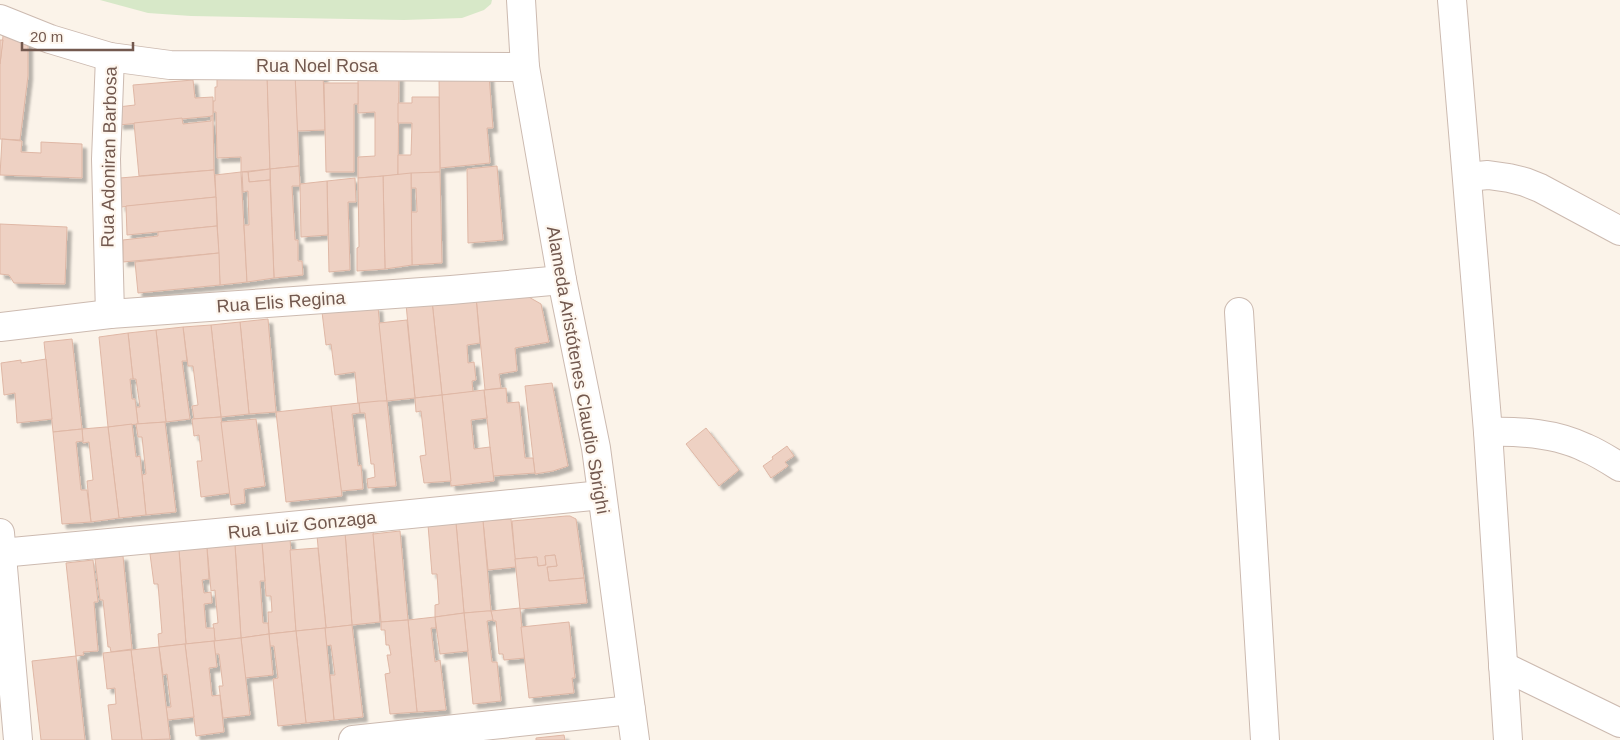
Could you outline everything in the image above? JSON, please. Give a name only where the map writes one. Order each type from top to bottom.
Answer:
[{"type":"street","name":"Alameda Aristótenes Claudio Sbrighi","points":[[521,0],[525,67],[562,280],[596,448],[635,740]]},
{"type":"street","points":[[1452,0],[1488,432],[1508,740]]},
{"type":"street","name":"Rua Adoniran Barbosa","points":[[0,19],[50,39],[110,57],[106,158],[110,314]]},
{"type":"street","name":"Rua Noel Rosa","points":[[110,57],[170,65],[525,67]]},
{"type":"street","points":[[1467,177],[1488,175],[1525,182],[1540,188],[1620,231]]},
{"type":"street","name":"Rua Elis Regina","points":[[0,327],[110,314],[451,290],[562,280]]},
{"type":"street","points":[[1239,312],[1265,740]]},
{"type":"street","points":[[1488,432],[1523,432],[1555,437],[1585,447],[1620,467]]},
{"type":"street","name":"Rua Luiz Gonzaga","points":[[1,543],[260,529],[602,495]]},
{"type":"street","points":[[1,543],[18,740]]},
{"type":"street","points":[[1504,666],[1620,723]]},
{"type":"street","points":[[353,740],[631,710]]},
{"type":"green space","points":[[100,0],[492,0],[491,4],[484,10],[462,18],[404,20],[191,16],[148,13]]},
{"type":"building","points":[[4,27],[28,36],[28,76],[20,140],[0,139],[0,64]]},
{"type":"building","points":[[0,40],[3,40],[0,64]]},
{"type":"building","points":[[267,70],[270,169],[241,172],[241,157],[217,158],[216,112],[213,112],[213,101],[215,101],[215,87],[217,87],[217,72]]},
{"type":"building","points":[[295,71],[323,72],[325,130],[297,131]]},
{"type":"building","points":[[267,74],[295,74],[299,166],[270,169]]},
{"type":"building","points":[[358,75],[399,76],[398,175],[358,178],[358,157],[375,156],[375,112],[358,113]]},
{"type":"building","points":[[489,75],[493,128],[487,128],[490,163],[440,168],[439,76]]},
{"type":"building","points":[[193,80],[195,98],[213,97],[213,116],[119,125],[118,107],[135,105],[133,85]]},
{"type":"building","points":[[324,83],[358,83],[358,104],[354,104],[354,172],[326,172]]},
{"type":"building","points":[[412,97],[439,97],[440,172],[398,175],[398,155],[411,155],[412,123],[398,123],[398,103],[412,103]]},
{"type":"building","points":[[211,116],[213,116],[214,170],[139,176],[134,123],[182,118],[183,124],[211,121]]},
{"type":"building","points":[[2,139],[22,141],[21,152],[41,153],[41,142],[82,144],[82,178],[0,175]]},
{"type":"building","points":[[299,166],[300,186],[292,186],[295,240],[298,240],[298,261],[302,261],[303,275],[274,278],[270,169]]},
{"type":"building","points":[[497,166],[503,240],[468,243],[467,169]]},
{"type":"building","points":[[270,169],[270,180],[249,182],[248,172]]},
{"type":"building","points":[[214,170],[216,197],[121,207],[120,178]]},
{"type":"building","points":[[241,172],[247,282],[220,285],[215,175]]},
{"type":"building","points":[[242,172],[248,172],[249,182],[270,180],[274,278],[247,282],[244,225],[249,225],[248,191],[243,192]]},
{"type":"building","points":[[440,172],[442,263],[412,265],[411,212],[417,212],[416,188],[411,188],[411,173]]},
{"type":"building","points":[[411,173],[412,265],[385,269],[383,176]]},
{"type":"building","points":[[383,176],[385,269],[357,271],[357,248],[359,247],[358,178]]},
{"type":"building","points":[[355,178],[356,202],[348,202],[350,270],[329,272],[327,181]]},
{"type":"building","points":[[327,181],[328,235],[301,237],[300,184]]},
{"type":"building","points":[[216,197],[217,226],[127,235],[126,206]]},
{"type":"building","points":[[0,224],[67,227],[65,284],[14,283],[9,275],[0,274]]},
{"type":"building","points":[[217,226],[219,253],[123,262],[123,240],[158,236],[158,232]]},
{"type":"building","points":[[219,253],[220,285],[138,293],[135,262]]},
{"type":"building","points":[[520,292],[541,304],[549,342],[515,348],[517,371],[499,374],[501,388],[485,390],[476,297]]},
{"type":"building","points":[[476,297],[480,343],[467,345],[468,363],[474,362],[476,380],[472,381],[473,392],[442,395],[432,301]]},
{"type":"building","points":[[432,301],[442,395],[415,398],[406,304]]},
{"type":"building","points":[[378,307],[387,401],[358,404],[355,372],[335,375],[331,344],[326,345],[322,312]]},
{"type":"building","points":[[268,319],[276,412],[249,414],[240,322]]},
{"type":"building","points":[[407,320],[415,398],[387,401],[379,323]]},
{"type":"building","points":[[240,322],[249,414],[221,417],[211,325]]},
{"type":"building","points":[[211,325],[221,417],[194,419],[192,406],[198,405],[193,366],[188,366],[183,327]]},
{"type":"building","points":[[183,327],[187,361],[182,361],[190,419],[166,422],[156,330]]},
{"type":"building","points":[[156,330],[166,422],[138,424],[136,407],[140,407],[136,379],[133,379],[128,333]]},
{"type":"building","points":[[128,333],[133,379],[130,379],[132,399],[135,399],[138,424],[108,427],[99,337]]},
{"type":"building","points":[[72,339],[82,429],[53,432],[44,342]]},
{"type":"building","points":[[46,359],[52,419],[17,423],[15,393],[4,395],[1,363],[21,360],[21,363]]},
{"type":"building","points":[[552,383],[568,466],[535,474],[525,386]]},
{"type":"building","points":[[506,388],[507,403],[519,402],[525,458],[533,458],[535,473],[493,476],[484,390]]},
{"type":"building","points":[[484,390],[487,418],[471,420],[474,449],[490,447],[494,481],[451,486],[442,395]]},
{"type":"building","points":[[442,395],[451,481],[424,483],[420,456],[426,455],[421,411],[416,412],[415,398]]},
{"type":"building","points":[[387,401],[396,486],[368,488],[367,479],[375,477],[374,464],[371,464],[365,413],[360,413],[359,403]]},
{"type":"building","points":[[359,403],[360,413],[352,414],[358,466],[361,465],[363,489],[341,491],[331,406]]},
{"type":"building","points":[[331,406],[342,496],[286,502],[276,412]]},
{"type":"building","points":[[221,417],[230,493],[201,497],[197,461],[202,461],[199,435],[194,436],[192,419]]},
{"type":"building","points":[[256,419],[265,486],[244,489],[245,503],[231,505],[221,422]]},
{"type":"building","points":[[165,422],[176,512],[146,515],[142,475],[146,474],[142,437],[138,437],[136,424]]},
{"type":"building","points":[[132,424],[136,457],[140,456],[146,515],[119,518],[108,427]]},
{"type":"building","points":[[108,427],[119,518],[91,522],[87,481],[93,480],[89,442],[83,443],[82,429]]},
{"type":"building","points":[[706,428],[739,470],[719,486],[686,444]]},
{"type":"building","points":[[82,429],[83,441],[76,442],[81,490],[87,490],[91,522],[62,524],[53,432]]},
{"type":"building","points":[[787,446],[794,456],[785,462],[788,466],[771,478],[763,466]]},
{"type":"building","points":[[570,516],[576,519],[584,578],[549,581],[547,567],[557,566],[555,555],[545,556],[546,565],[538,566],[537,557],[515,559],[512,521]]},
{"type":"building","points":[[511,519],[516,567],[488,570],[483,521]]},
{"type":"building","points":[[483,521],[491,611],[464,613],[456,523]]},
{"type":"building","points":[[456,523],[464,613],[435,617],[435,605],[439,604],[437,574],[432,574],[428,525]]},
{"type":"building","points":[[373,530],[380,622],[352,625],[345,532]]},
{"type":"building","points":[[400,531],[408,620],[381,622],[373,534]]},
{"type":"building","points":[[345,532],[352,625],[326,628],[317,536]]},
{"type":"building","points":[[290,538],[296,631],[269,634],[268,612],[272,612],[271,596],[266,596],[262,541]]},
{"type":"building","points":[[262,543],[265,581],[260,581],[263,623],[268,623],[269,634],[241,638],[235,545]]},
{"type":"building","points":[[235,545],[241,638],[215,641],[213,624],[218,623],[215,590],[211,591],[207,548]]},
{"type":"building","points":[[207,548],[209,579],[202,580],[204,593],[211,592],[212,603],[204,604],[206,628],[214,628],[215,641],[186,644],[179,550]]},
{"type":"building","points":[[318,548],[326,628],[296,631],[290,550]]},
{"type":"building","points":[[179,550],[186,644],[159,647],[158,634],[162,633],[158,584],[154,584],[150,554]]},
{"type":"building","points":[[555,555],[557,566],[547,567],[549,581],[584,578],[587,603],[520,609],[515,559],[537,557],[538,566],[546,565],[545,556]]},
{"type":"building","points":[[123,556],[132,649],[111,652],[110,647],[108,647],[103,600],[100,600],[95,559]]},
{"type":"building","points":[[93,560],[98,602],[94,602],[98,651],[83,652],[84,655],[76,656],[66,563]]},
{"type":"building","points":[[520,608],[525,658],[504,660],[503,654],[499,654],[496,621],[493,621],[491,611]]},
{"type":"building","points":[[491,611],[493,620],[487,621],[492,662],[497,662],[501,701],[473,704],[464,613]]},
{"type":"building","points":[[464,613],[468,651],[440,654],[435,617]]},
{"type":"building","points":[[435,617],[436,628],[431,628],[435,662],[440,660],[446,710],[417,712],[408,620]]},
{"type":"building","points":[[408,620],[417,712],[390,714],[385,674],[390,673],[387,655],[391,655],[389,645],[386,645],[385,630],[381,630],[381,622]]},
{"type":"building","points":[[569,622],[575,678],[572,678],[574,693],[529,698],[521,627]]},
{"type":"building","points":[[352,625],[363,717],[334,720],[330,675],[335,675],[331,645],[326,646],[325,628]]},
{"type":"building","points":[[325,628],[334,720],[306,723],[296,631]]},
{"type":"building","points":[[296,631],[306,723],[278,726],[273,679],[278,678],[274,646],[270,646],[269,634]]},
{"type":"building","points":[[269,634],[273,675],[245,678],[241,638]]},
{"type":"building","points":[[241,638],[250,715],[223,718],[219,686],[223,686],[219,654],[215,654],[214,641]]},
{"type":"building","points":[[214,641],[217,667],[209,668],[212,696],[220,695],[224,732],[196,736],[185,644]]},
{"type":"building","points":[[185,644],[194,717],[168,720],[166,707],[171,707],[167,674],[163,675],[159,647]]},
{"type":"building","points":[[159,647],[170,739],[142,740],[131,650]]},
{"type":"building","points":[[131,650],[142,740],[112,740],[108,705],[116,704],[115,688],[107,689],[103,653]]},
{"type":"building","points":[[76,656],[85,740],[41,740],[32,661]]},
{"type":"building","points":[[564,735],[565,740],[536,740],[536,738]]}]
